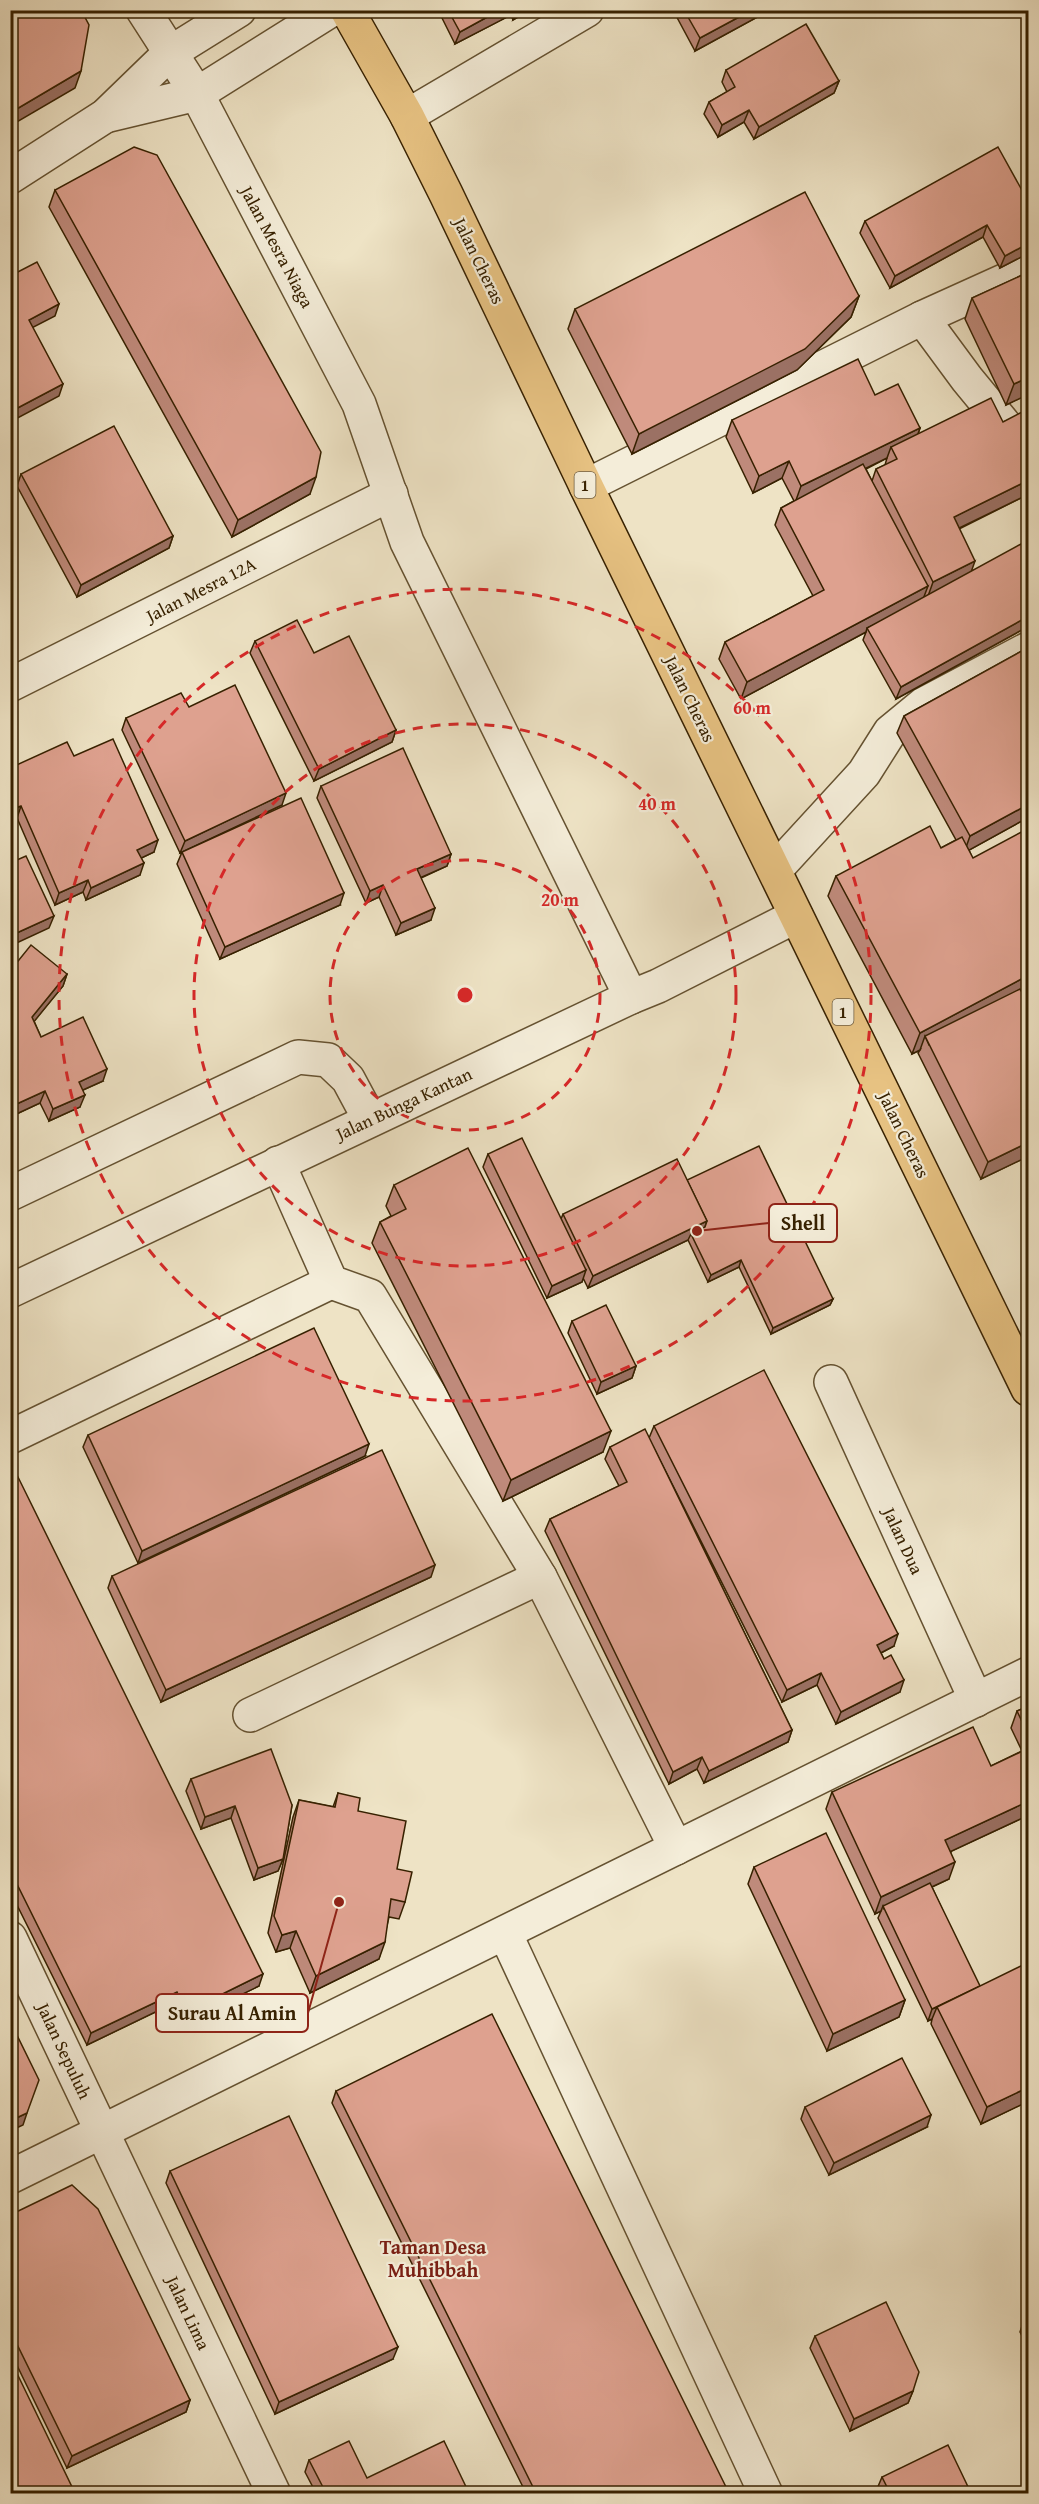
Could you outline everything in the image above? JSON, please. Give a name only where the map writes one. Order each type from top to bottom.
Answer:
[{"type":"main road","name":"Jalan Cheras","points":[[347,10],[407,116],[457,215],[586,486],[1029,1389]]},
{"type":"street","name":"Jalan Mesra Niaga","points":[[143,10],[198,94],[359,404],[406,542],[631,997]]},
{"type":"street","points":[[10,177],[105,116],[170,53],[239,10]]},
{"type":"street","points":[[105,116],[198,94],[331,10]]},
{"type":"street","points":[[407,116],[587,10]]},
{"type":"street","points":[[586,486],[922,318],[1029,270]]},
{"type":"street","points":[[922,318],[967,379],[1029,453]]},
{"type":"street","name":"Jalan Mesra 12A","points":[[10,685],[391,494]]},
{"type":"street","points":[[775,870],[864,773],[890,732],[924,704],[1029,649]]},
{"type":"street","name":"Jalan Bunga Kantan","points":[[10,1291],[658,986],[796,916]]},
{"type":"street","points":[[10,1194],[298,1058],[328,1060],[348,1079],[370,1120]]},
{"type":"street","points":[[278,1163],[331,1282]]},
{"type":"street","points":[[10,1437],[331,1282],[370,1296],[540,1577],[676,1848]]},
{"type":"street","name":"Jalan Dua","points":[[831,1382],[976,1700]]},
{"type":"street","points":[[250,1715],[540,1577]]},
{"type":"street","points":[[10,2177],[1029,1674]]},
{"type":"street","points":[[505,1933],[766,2493]]},
{"type":"street","name":"Jalan Sepuluh","points":[[10,1938],[102,2132]]},
{"type":"street","name":"Jalan Lima","points":[[102,2132],[274,2493]]},
{"type":"building","points":[[10,10],[81,10],[89,25],[81,71],[10,113]]},
{"type":"building","points":[[448,10],[500,10],[460,32]]},
{"type":"building","points":[[684,10],[752,10],[700,38]]},
{"type":"building","points":[[806,24],[839,81],[759,127],[749,110],[722,125],[709,102],[735,87],[726,70]]},
{"type":"building","points":[[134,147],[157,155],[321,452],[316,477],[238,520],[55,190]]},
{"type":"building","points":[[998,147],[1029,203],[1029,243],[1005,256],[987,225],[895,276],[865,221]]},
{"type":"building","points":[[805,192],[859,296],[805,349],[639,434],[575,309]]},
{"type":"building","points":[[37,262],[59,304],[29,320],[63,384],[10,412],[10,276]]},
{"type":"building","points":[[1029,272],[1029,377],[1014,384],[972,298]]},
{"type":"building","points":[[858,359],[875,395],[898,384],[920,428],[801,486],[789,461],[759,476],[732,420]]},
{"type":"building","points":[[991,398],[1003,422],[1026,410],[1029,414],[1029,480],[954,517],[975,561],[933,582],[876,469],[897,459],[891,447]]},
{"type":"building","points":[[114,426],[173,536],[81,585],[21,474]]},
{"type":"building","points":[[863,464],[928,586],[747,682],[725,642],[824,590],[781,508]]},
{"type":"building","points":[[1021,544],[1024,549],[1029,547],[1029,616],[901,687],[867,628]]},
{"type":"building","points":[[297,620],[314,653],[349,636],[396,730],[319,769],[255,641]]},
{"type":"building","points":[[1029,647],[1029,804],[970,836],[904,716]]},
{"type":"building","points":[[235,685],[286,793],[185,841],[126,718],[181,693],[189,707]]},
{"type":"building","points":[[113,739],[158,840],[137,850],[144,863],[91,888],[88,880],[59,893],[21,806],[10,810],[10,768],[67,742],[74,756]]},
{"type":"building","points":[[403,748],[451,854],[417,869],[435,908],[401,923],[383,885],[370,891],[321,786]]},
{"type":"building","points":[[301,798],[344,893],[225,947],[182,852]]},
{"type":"building","points":[[930,826],[941,848],[962,837],[973,858],[1029,828],[1029,975],[920,1033],[836,876]]},
{"type":"building","points":[[26,856],[54,916],[10,936],[10,863]]},
{"type":"building","points":[[31,945],[67,974],[32,1017],[41,1037],[83,1017],[107,1069],[79,1082],[85,1095],[53,1109],[45,1091],[10,1107],[10,971]]},
{"type":"building","points":[[1020,989],[1029,1006],[1029,1142],[988,1162],[925,1036]]},
{"type":"building","points":[[522,1138],[586,1270],[552,1286],[488,1154]]},
{"type":"building","points":[[759,1146],[833,1299],[773,1328],[741,1260],[711,1275],[691,1234],[705,1227],[707,1221],[687,1180]]},
{"type":"building","points":[[468,1148],[611,1431],[511,1480],[380,1222],[406,1209],[394,1185]]},
{"type":"building","points":[[677,1159],[707,1221],[593,1276],[563,1214]]},
{"type":"building","points":[[606,1305],[636,1366],[601,1382],[572,1321]]},
{"type":"building","points":[[314,1328],[369,1444],[142,1551],[88,1435]]},
{"type":"building","points":[[764,1370],[898,1634],[877,1645],[884,1659],[891,1655],[904,1680],[841,1712],[821,1673],[787,1690],[654,1426]]},
{"type":"building","points":[[645,1429],[792,1730],[709,1771],[702,1757],[673,1772],[550,1519],[627,1482],[610,1447]]},
{"type":"building","points":[[382,1450],[435,1565],[166,1690],[112,1576]]},
{"type":"building","points":[[16,1473],[263,1974],[186,2012],[177,1992],[91,2033],[10,1870],[10,1476]]},
{"type":"building","points":[[1029,1706],[1029,1736],[1017,1711]]},
{"type":"building","points":[[973,1727],[991,1766],[1027,1749],[1029,1752],[1029,1801],[945,1840],[955,1862],[881,1897],[832,1792]]},
{"type":"building","points":[[271,1749],[292,1805],[283,1859],[258,1868],[235,1806],[205,1817],[191,1779]]},
{"type":"building","points":[[338,1793],[360,1798],[358,1811],[406,1821],[397,1869],[412,1872],[405,1902],[391,1899],[385,1942],[316,1976],[296,1931],[282,1935],[274,1916],[299,1800],[335,1807]]},
{"type":"building","points":[[826,1833],[905,2000],[833,2034],[754,1867]]},
{"type":"building","points":[[930,1883],[980,1986],[932,2009],[883,1906]]},
{"type":"building","points":[[1029,1962],[1029,2087],[987,2107],[937,2007]]},
{"type":"building","points":[[492,2014],[729,2493],[536,2493],[336,2091]]},
{"type":"building","points":[[10,2021],[39,2080],[27,2113],[10,2121]]},
{"type":"building","points":[[902,2058],[931,2115],[834,2163],[805,2107]]},
{"type":"building","points":[[289,2116],[398,2347],[279,2402],[170,2171]]},
{"type":"building","points":[[72,2185],[98,2209],[190,2400],[72,2456],[10,2330],[10,2215]]},
{"type":"building","points":[[886,2302],[919,2372],[913,2391],[854,2419],[815,2336]]},
{"type":"building","points":[[1029,2318],[1029,2329],[1024,2320]]},
{"type":"building","points":[[10,2359],[73,2489],[64,2493],[10,2493]]},
{"type":"building","points":[[349,2441],[367,2478],[444,2441],[469,2493],[326,2493],[309,2460]]},
{"type":"building","points":[[948,2445],[971,2493],[890,2493],[882,2477]]},
{"type":"place","name":"Shell","points":[[697,1231]]},
{"type":"place","name":"Surau Al Amin","points":[[339,1902]]},
{"type":"district","name":"Taman Desa Muhibbah","points":[[433,2258]]}]
